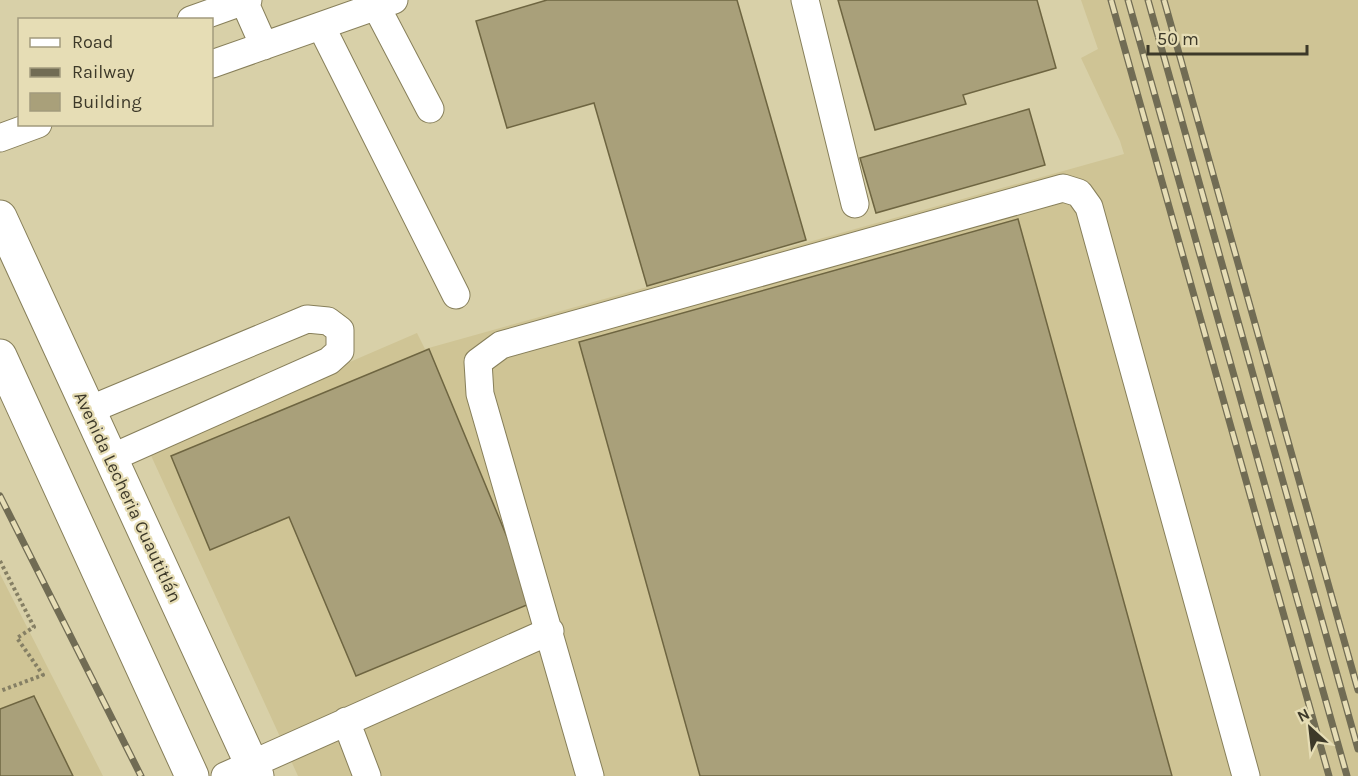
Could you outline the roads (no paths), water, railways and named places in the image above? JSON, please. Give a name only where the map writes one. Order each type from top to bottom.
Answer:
[{"type":"main road","name":"Avenida Lecheria Cuautitlán","points":[[0,217],[111,458],[244,772]]},
{"type":"main road","points":[[0,356],[192,776]]},
{"type":"lane","points":[[805,0],[855,204]]},
{"type":"lane","points":[[197,18],[246,1],[264,46]]},
{"type":"lane","points":[[213,64],[385,3],[430,109]]},
{"type":"lane","points":[[321,26],[456,295]]},
{"type":"lane","points":[[0,138],[33,126]]},
{"type":"lane","points":[[590,776],[480,394],[478,362],[501,345],[1063,189],[1079,193],[1089,207],[1246,776]]},
{"type":"lane","points":[[89,410],[307,319],[328,321],[340,330],[340,351],[329,360],[111,458]]},
{"type":"lane","points":[[244,772],[346,721],[550,631]]},
{"type":"lane","points":[[346,721],[367,776]]},
{"type":"railway","points":[[1111,0],[1329,776]]},
{"type":"railway","points":[[1128,0],[1347,776]]},
{"type":"railway","points":[[1148,0],[1358,749]]},
{"type":"railway","points":[[1164,0],[1358,690]]},
{"type":"railway","points":[[0,496],[141,776]]}]
